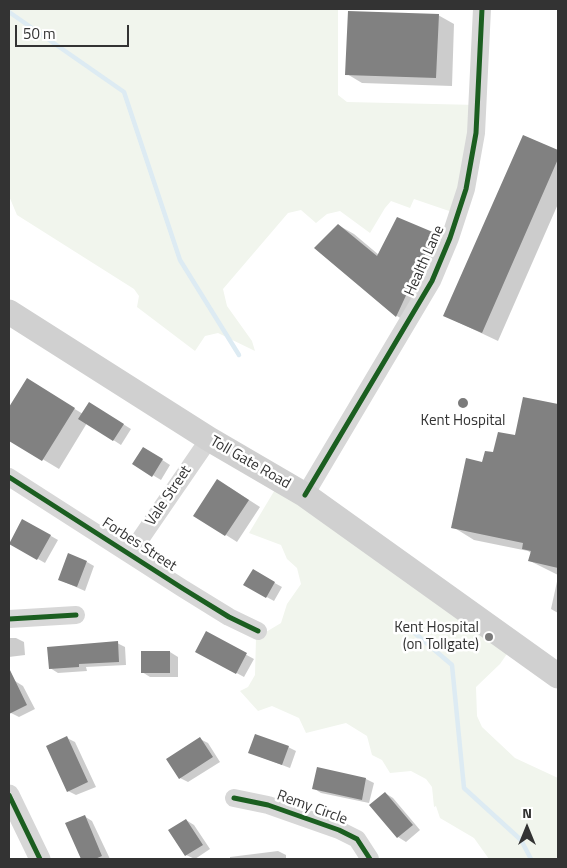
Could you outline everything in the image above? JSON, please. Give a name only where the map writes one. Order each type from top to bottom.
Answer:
[{"type":"main road","name":"Toll Gate Road","points":[[9,312],[208,439],[305,495],[558,676]]},
{"type":"street","name":"Health Lane","points":[[305,495],[432,281],[450,238],[466,189],[476,134],[482,9]]},
{"type":"street","name":"Vale Street","points":[[130,554],[208,439]]},
{"type":"street","name":"Forbes Street","points":[[9,477],[221,612],[258,631]]},
{"type":"street","points":[[9,619],[76,615]]},
{"type":"street","points":[[9,794],[40,859]]},
{"type":"street","name":"Remy Circle","points":[[234,798],[268,805],[339,830],[357,839],[370,859]]},
{"type":"shaded area","points":[[9,9],[338,9],[338,95],[347,102],[478,105],[455,213],[414,199],[410,208],[391,201],[370,233],[340,211],[327,214],[316,223],[301,210],[288,213],[223,289],[227,306],[252,341],[255,351],[218,333],[205,336],[195,351],[137,307],[139,296],[134,289],[17,215],[9,196]]},
{"type":"shaded area","points":[[276,488],[511,648],[500,664],[476,687],[477,716],[482,727],[515,758],[558,778],[558,859],[489,859],[474,838],[440,818],[436,806],[434,807],[432,787],[426,779],[411,771],[390,773],[382,760],[372,755],[367,736],[346,723],[306,733],[299,718],[272,706],[258,711],[240,691],[248,687],[255,675],[256,638],[281,623],[287,604],[301,584],[297,568],[287,559],[281,545],[249,533]]},
{"type":"building","points":[[348,11],[439,14],[436,78],[345,75]]},
{"type":"building","points":[[523,135],[558,150],[558,159],[482,333],[443,316]]},
{"type":"building","points":[[397,217],[435,233],[396,317],[314,248],[338,224],[377,256]]},
{"type":"building","points":[[27,378],[75,408],[42,461],[9,441],[9,407]]},
{"type":"building","points":[[523,397],[558,404],[558,568],[528,561],[531,551],[522,549],[523,543],[451,528],[466,458],[482,462],[485,451],[493,452],[498,432],[515,435]]},
{"type":"building","points":[[89,402],[124,424],[113,441],[78,419]]},
{"type":"building","points":[[143,447],[163,459],[152,477],[132,464]]},
{"type":"building","points":[[217,479],[249,500],[225,536],[193,516]]},
{"type":"building","points":[[22,519],[51,535],[37,560],[9,544]]},
{"type":"building","points":[[68,553],[87,561],[77,587],[58,580]]},
{"type":"building","points":[[253,569],[275,582],[266,598],[243,585]]},
{"type":"building","points":[[206,631],[247,653],[236,674],[195,652]]},
{"type":"building","points":[[118,641],[119,662],[79,664],[79,667],[49,669],[47,647]]},
{"type":"building","points":[[141,651],[170,651],[170,673],[141,673]]},
{"type":"building","points":[[9,668],[27,705],[9,714]]},
{"type":"building","points":[[255,734],[289,746],[282,765],[248,753]]},
{"type":"building","points":[[67,736],[88,782],[67,792],[46,746]]},
{"type":"building","points":[[200,737],[213,757],[179,779],[166,759]]},
{"type":"building","points":[[317,767],[366,778],[362,800],[312,789]]},
{"type":"building","points":[[385,792],[413,825],[397,838],[369,805]]},
{"type":"building","points":[[85,815],[102,856],[95,859],[81,859],[65,823]]},
{"type":"building","points":[[186,819],[203,845],[185,856],[168,830]]},
{"type":"waterway","points":[[9,12],[124,92],[180,260],[239,355]]},
{"type":"waterway","points":[[410,629],[452,665],[464,788],[521,840],[531,859]]},
{"type":"cycle path","points":[[305,495],[432,281],[450,238],[466,189],[476,133],[482,9]]},
{"type":"cycle path","points":[[9,477],[182,588],[229,617],[258,631]]},
{"type":"cycle path","points":[[9,619],[76,615]]},
{"type":"cycle path","points":[[9,795],[40,859]]},
{"type":"cycle path","points":[[234,798],[268,805],[339,830],[357,839],[370,859]]},
{"type":"place","name":"Kent Hospital","points":[[463,403]]},
{"type":"place","name":"Kent Hospital (on Tollgate)","points":[[489,637]]}]
